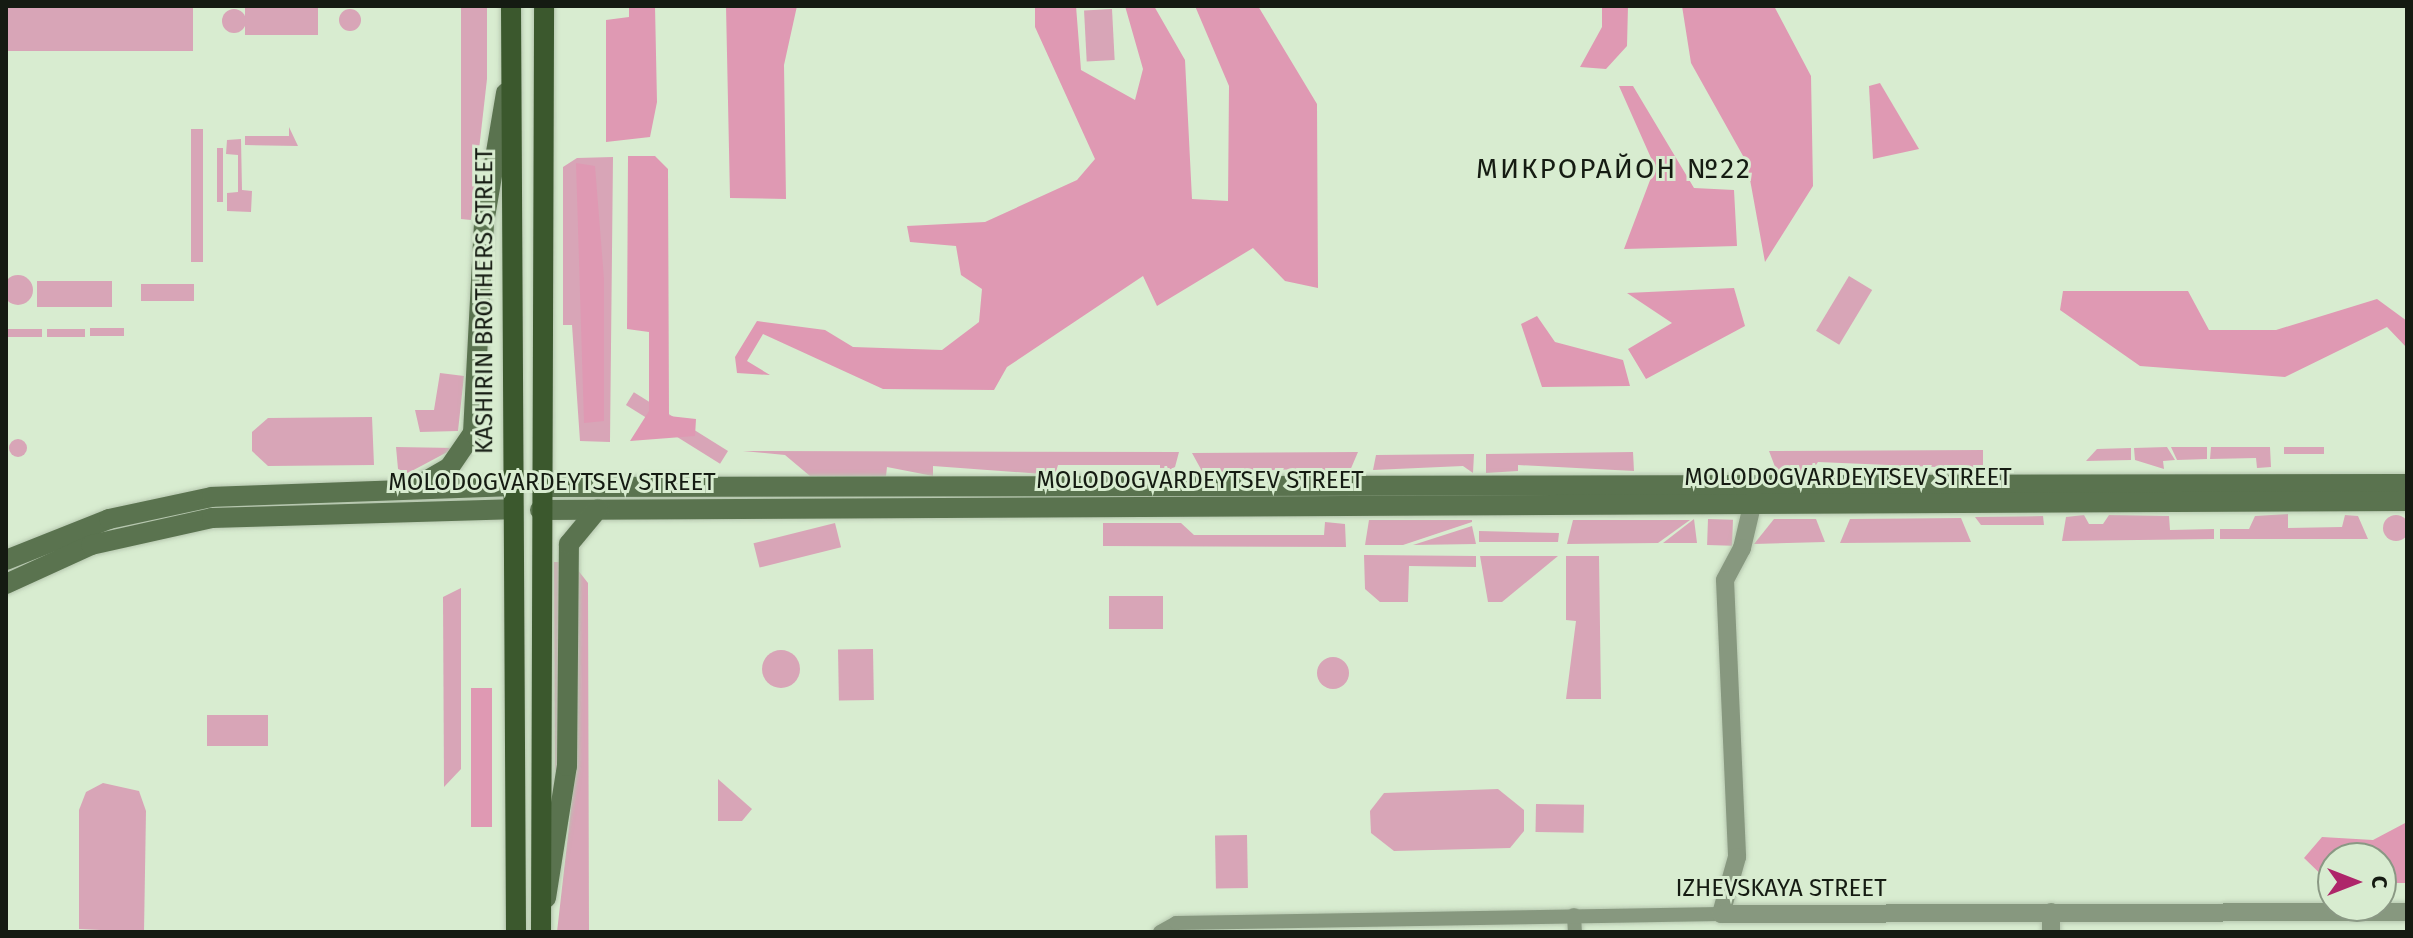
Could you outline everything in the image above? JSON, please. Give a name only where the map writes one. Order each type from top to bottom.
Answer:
[{"type":"main road","name":"KASHIRIN BROTHERS STREET","points":[[511,6],[511,509],[516,932]]},
{"type":"main road","points":[[541,927],[544,6]]},
{"type":"main road","points":[[414,487],[449,468],[473,433],[484,223],[511,65]]},
{"type":"main road","name":"MOLODOGVARDEYTSEV STREET","points":[[6,584],[91,545],[212,518],[511,509],[1755,496],[2407,484]]},
{"type":"main road","name":"MOLODOGVARDEYTSEV STREET","points":[[6,560],[109,519],[212,497],[414,487],[2407,501]]},
{"type":"main road","points":[[212,497],[212,518]]},
{"type":"main road","points":[[541,927],[566,775],[569,544],[576,526],[598,509]]},
{"type":"street","points":[[1721,914],[1735,866],[1737,818],[1725,580],[1755,496]]},
{"type":"street","points":[[2051,912],[2051,932]]},
{"type":"street","name":"IZHEVSKAYA STREET","points":[[1160,932],[1176,923],[1574,915],[2407,912]]},
{"type":"street","points":[[1574,915],[1575,932]]},
{"type":"shaded area","points":[[6,6],[193,6],[193,51],[6,51]]},
{"type":"shaded area","points":[[245,6],[318,6],[318,35],[245,35]]},
{"type":"shaded area","points":[[461,6],[487,6],[487,79],[471,220],[461,219]]},
{"type":"shaded area","points":[[629,6],[655,6],[657,102],[650,137],[606,142],[606,20],[629,17]]},
{"type":"shaded area","points":[[726,6],[797,6],[784,65],[786,199],[730,198]]},
{"type":"shaded area","points":[[1035,6],[1076,6],[1081,70],[1135,100],[1143,69],[1125,6],[1154,6],[1185,60],[1192,199],[1228,201],[1229,86],[1195,6],[1258,6],[1317,104],[1318,288],[1285,281],[1253,248],[1157,306],[1143,276],[1007,367],[994,390],[883,389],[763,334],[747,361],[770,375],[737,373],[735,357],[757,321],[825,330],[853,347],[942,350],[979,322],[982,289],[961,275],[956,246],[910,242],[907,226],[985,222],[1077,180],[1095,159],[1035,27]]},
{"type":"shaded area","points":[[1602,6],[1628,6],[1627,46],[1606,69],[1580,67],[1602,27]]},
{"type":"shaded area","points":[[1682,6],[1774,6],[1811,76],[1813,186],[1765,262],[1747,163],[1691,63]]},
{"type":"shaded area","points":[[234,9],[243,12],[246,21],[243,30],[234,33],[225,30],[222,21],[225,12]]},
{"type":"shaded area","points":[[350,9],[358,12],[361,20],[358,28],[350,31],[342,28],[339,20],[342,12]]},
{"type":"shaded area","points":[[1112,9],[1115,60],[1087,61],[1084,10]]},
{"type":"shaded area","points":[[1880,83],[1919,149],[1873,159],[1869,86]]},
{"type":"shaded area","points":[[1619,86],[1633,86],[1694,188],[1734,190],[1737,246],[1624,249],[1655,167]]},
{"type":"shaded area","points":[[289,127],[298,146],[245,145],[245,136],[289,136]]},
{"type":"shaded area","points":[[191,129],[203,129],[203,262],[191,262]]},
{"type":"shaded area","points":[[241,139],[242,190],[252,191],[251,212],[227,211],[227,193],[238,192],[238,155],[226,154],[227,140]]},
{"type":"shaded area","points":[[217,148],[223,148],[223,202],[217,202]]},
{"type":"shaded area","points":[[628,156],[655,156],[668,169],[669,416],[696,419],[695,436],[630,441],[649,411],[649,332],[627,329]]},
{"type":"shaded area","points":[[613,157],[610,442],[580,441],[572,325],[563,325],[563,167],[577,158]]},
{"type":"shaded area","points":[[576,163],[595,166],[604,279],[604,421],[584,423]]},
{"type":"shaded area","points":[[18,275],[29,279],[33,290],[29,301],[18,305],[7,301],[3,290],[7,279]]},
{"type":"shaded area","points":[[1849,276],[1872,290],[1839,345],[1816,331]]},
{"type":"shaded area","points":[[37,281],[112,281],[112,307],[37,307]]},
{"type":"shaded area","points":[[141,284],[194,284],[194,301],[141,301]]},
{"type":"shaded area","points":[[1734,288],[1745,326],[1646,379],[1628,349],[1672,323],[1627,293]]},
{"type":"shaded area","points":[[2063,291],[2188,291],[2209,330],[2276,330],[2377,299],[2407,321],[2407,348],[2387,327],[2285,377],[2140,366],[2060,310]]},
{"type":"shaded area","points":[[1537,316],[1555,342],[1623,360],[1630,386],[1542,387],[1521,324]]},
{"type":"shaded area","points":[[90,328],[124,328],[124,336],[90,336]]},
{"type":"shaded area","points":[[6,329],[42,329],[42,337],[6,337]]},
{"type":"shaded area","points":[[47,329],[85,329],[85,337],[47,337]]},
{"type":"shaded area","points":[[440,373],[464,376],[458,431],[420,432],[415,410],[434,410]]},
{"type":"shaded area","points":[[634,392],[728,451],[720,464],[626,405]]},
{"type":"shaded area","points":[[372,417],[374,465],[268,466],[252,451],[252,432],[268,418]]},
{"type":"shaded area","points":[[18,439],[27,448],[18,457],[9,448]]},
{"type":"shaded area","points":[[396,447],[455,448],[408,473],[398,469]]},
{"type":"shaded area","points":[[2167,447],[2175,460],[2163,461],[2164,469],[2135,460],[2134,448]]},
{"type":"shaded area","points":[[2171,447],[2207,447],[2207,459],[2177,460]]},
{"type":"shaded area","points":[[2211,447],[2270,447],[2271,467],[2257,468],[2256,458],[2210,459]]},
{"type":"shaded area","points":[[2284,447],[2324,447],[2324,454],[2284,454]]},
{"type":"shaded area","points":[[2131,448],[2131,460],[2086,461],[2097,449]]},
{"type":"shaded area","points":[[1983,450],[1983,469],[1818,462],[1811,472],[1777,472],[1769,451]]},
{"type":"shaded area","points":[[743,451],[1179,452],[1175,467],[1160,474],[1160,465],[1058,465],[1055,475],[933,466],[933,476],[887,467],[886,476],[810,476],[785,455]]},
{"type":"shaded area","points":[[1358,452],[1349,473],[1326,474],[1322,468],[1203,473],[1192,453]]},
{"type":"shaded area","points":[[1633,452],[1634,471],[1518,465],[1518,471],[1486,473],[1486,454]]},
{"type":"shaded area","points":[[1474,454],[1473,473],[1463,466],[1373,470],[1376,455]]},
{"type":"shaded area","points":[[2288,514],[2288,528],[2342,527],[2345,515],[2358,516],[2368,539],[2220,539],[2220,529],[2249,529],[2255,516]]},
{"type":"shaded area","points":[[2084,515],[2089,524],[2103,524],[2109,515],[2169,516],[2170,530],[2214,529],[2214,539],[2062,541],[2066,517]]},
{"type":"shaded area","points":[[2396,515],[2405,519],[2409,528],[2405,537],[2396,541],[2387,537],[2383,528],[2387,519]]},
{"type":"shaded area","points":[[2043,516],[2044,525],[1981,525],[1975,517]]},
{"type":"shaded area","points":[[1961,518],[1971,542],[1840,543],[1850,519]]},
{"type":"shaded area","points":[[1694,519],[1697,543],[1663,543]]},
{"type":"shaded area","points":[[1708,519],[1733,520],[1732,546],[1707,545]]},
{"type":"shaded area","points":[[1774,519],[1816,519],[1825,542],[1754,544]]},
{"type":"shaded area","points":[[1369,520],[1472,522],[1403,545],[1365,545]]},
{"type":"shaded area","points":[[1573,520],[1690,520],[1658,543],[1567,544]]},
{"type":"shaded area","points":[[1325,522],[1345,524],[1346,547],[1103,546],[1103,523],[1181,523],[1194,535],[1324,535]]},
{"type":"shaded area","points":[[835,523],[841,547],[760,568],[753,543]]},
{"type":"shaded area","points":[[1472,526],[1476,544],[1413,545]]},
{"type":"shaded area","points":[[1479,531],[1559,533],[1558,542],[1479,542]]},
{"type":"shaded area","points":[[1364,555],[1476,556],[1476,567],[1409,566],[1408,602],[1380,602],[1365,589]]},
{"type":"shaded area","points":[[1480,556],[1558,556],[1502,602],[1488,602]]},
{"type":"shaded area","points":[[1566,556],[1599,556],[1601,699],[1566,699],[1576,621],[1566,620]]},
{"type":"shaded area","points":[[554,562],[559,562],[559,771],[555,771]]},
{"type":"shaded area","points":[[577,569],[588,583],[589,932],[557,932],[574,782]]},
{"type":"shaded area","points":[[461,588],[461,769],[444,787],[443,597]]},
{"type":"shaded area","points":[[1109,596],[1163,596],[1163,629],[1109,629]]},
{"type":"shaded area","points":[[873,649],[874,700],[839,701],[838,650]]},
{"type":"shaded area","points":[[781,650],[794,656],[800,669],[794,682],[781,688],[768,682],[762,669],[768,656]]},
{"type":"shaded area","points":[[1333,657],[1344,662],[1349,673],[1344,684],[1333,689],[1322,684],[1317,673],[1322,662]]},
{"type":"shaded area","points":[[471,688],[492,688],[492,827],[471,827]]},
{"type":"shaded area","points":[[207,715],[268,715],[268,746],[207,746]]},
{"type":"shaded area","points":[[718,779],[752,809],[742,821],[718,821]]},
{"type":"shaded area","points":[[103,783],[139,791],[146,811],[144,932],[79,929],[79,810],[86,792]]},
{"type":"shaded area","points":[[1498,789],[1524,810],[1524,831],[1510,848],[1394,851],[1371,833],[1370,811],[1384,793]]},
{"type":"shaded area","points":[[1536,804],[1584,805],[1584,833],[1536,832]]},
{"type":"shaded area","points":[[2407,822],[2407,883],[2397,883],[2397,842],[2318,842],[2322,837],[2373,840]]},
{"type":"shaded area","points":[[1247,835],[1248,888],[1216,889],[1215,836]]},
{"type":"shaded area","points":[[2317,843],[2317,871],[2304,858]]},
{"type":"district","name":"МИКРОРАЙОН №22","points":[[1614,169]]}]
